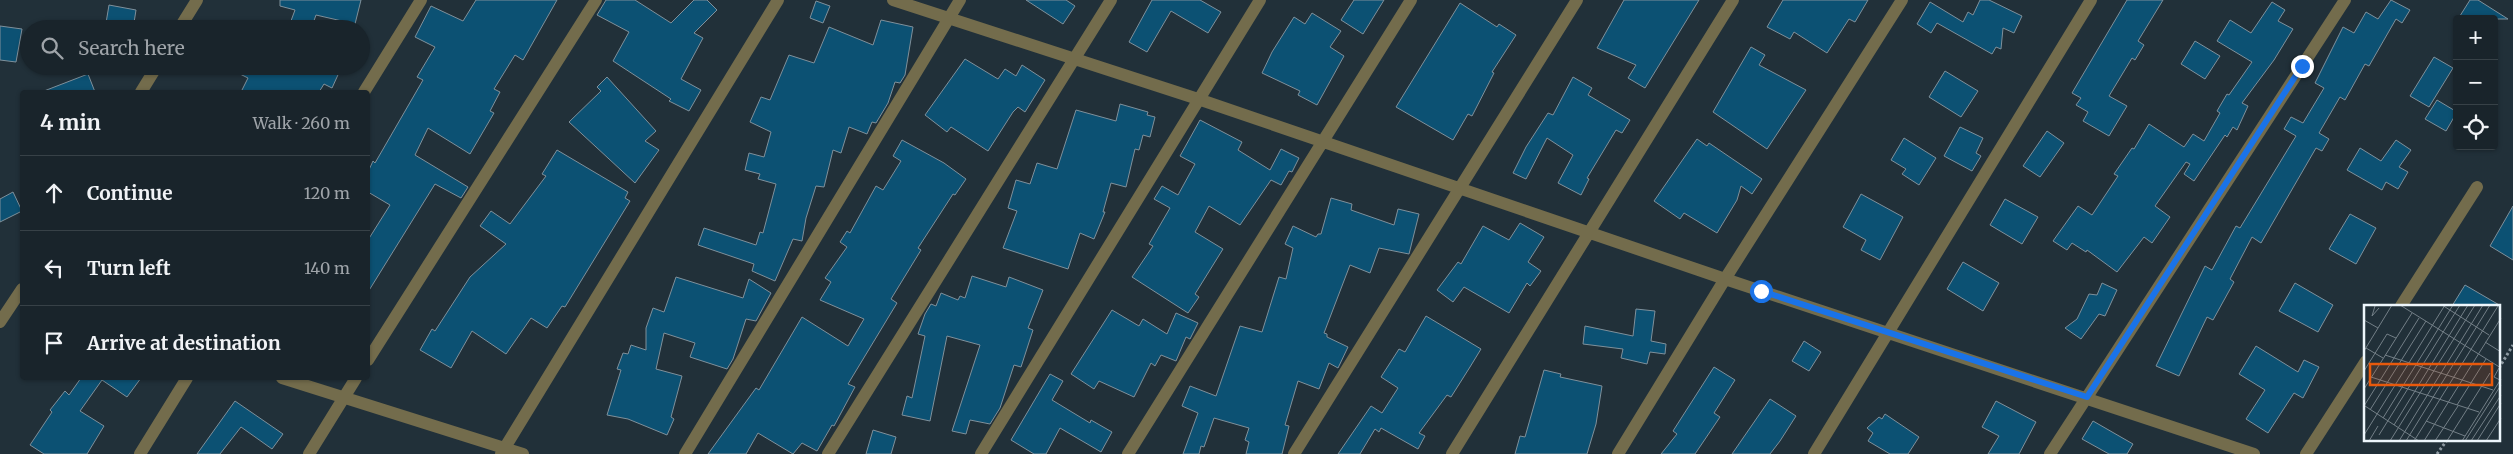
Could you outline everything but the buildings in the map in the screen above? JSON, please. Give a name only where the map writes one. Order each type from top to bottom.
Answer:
[{"type":"street","points":[[185,20],[197,0]]},
{"type":"street","points":[[365,90],[421,0]]},
{"type":"street","points":[[370,357],[596,0]]},
{"type":"street","points":[[502,451],[778,0]]},
{"type":"street","points":[[894,0],[1198,99],[1322,143],[1725,279],[2087,397],[2254,454]]},
{"type":"street","points":[[685,454],[960,0]]},
{"type":"street","points":[[828,454],[1111,0]]},
{"type":"street","points":[[981,454],[1260,0]]},
{"type":"street","points":[[1128,454],[1412,0]]},
{"type":"street","points":[[1294,454],[1577,0]]},
{"type":"street","points":[[1452,454],[1733,0]]},
{"type":"street","points":[[1618,454],[1725,279],[1902,0]]},
{"type":"street","points":[[1814,454],[2091,0]]},
{"type":"street","points":[[2050,454],[2345,0]]},
{"type":"street","points":[[142,90],[151,75]]},
{"type":"street","points":[[2402,305],[2477,187]]},
{"type":"street","points":[[0,322],[20,292]]},
{"type":"street","points":[[2306,454],[2364,365]]},
{"type":"street","points":[[140,454],[187,380]]},
{"type":"street","points":[[288,380],[502,451],[523,454]]},
{"type":"street","points":[[309,454],[355,380]]},
{"type":"path","points":[[2500,366],[2513,345]]},
{"type":"path","points":[[2437,454],[2446,442]]},
{"type":"route","points":[[1761,291],[2087,397],[2302,66]]}]
